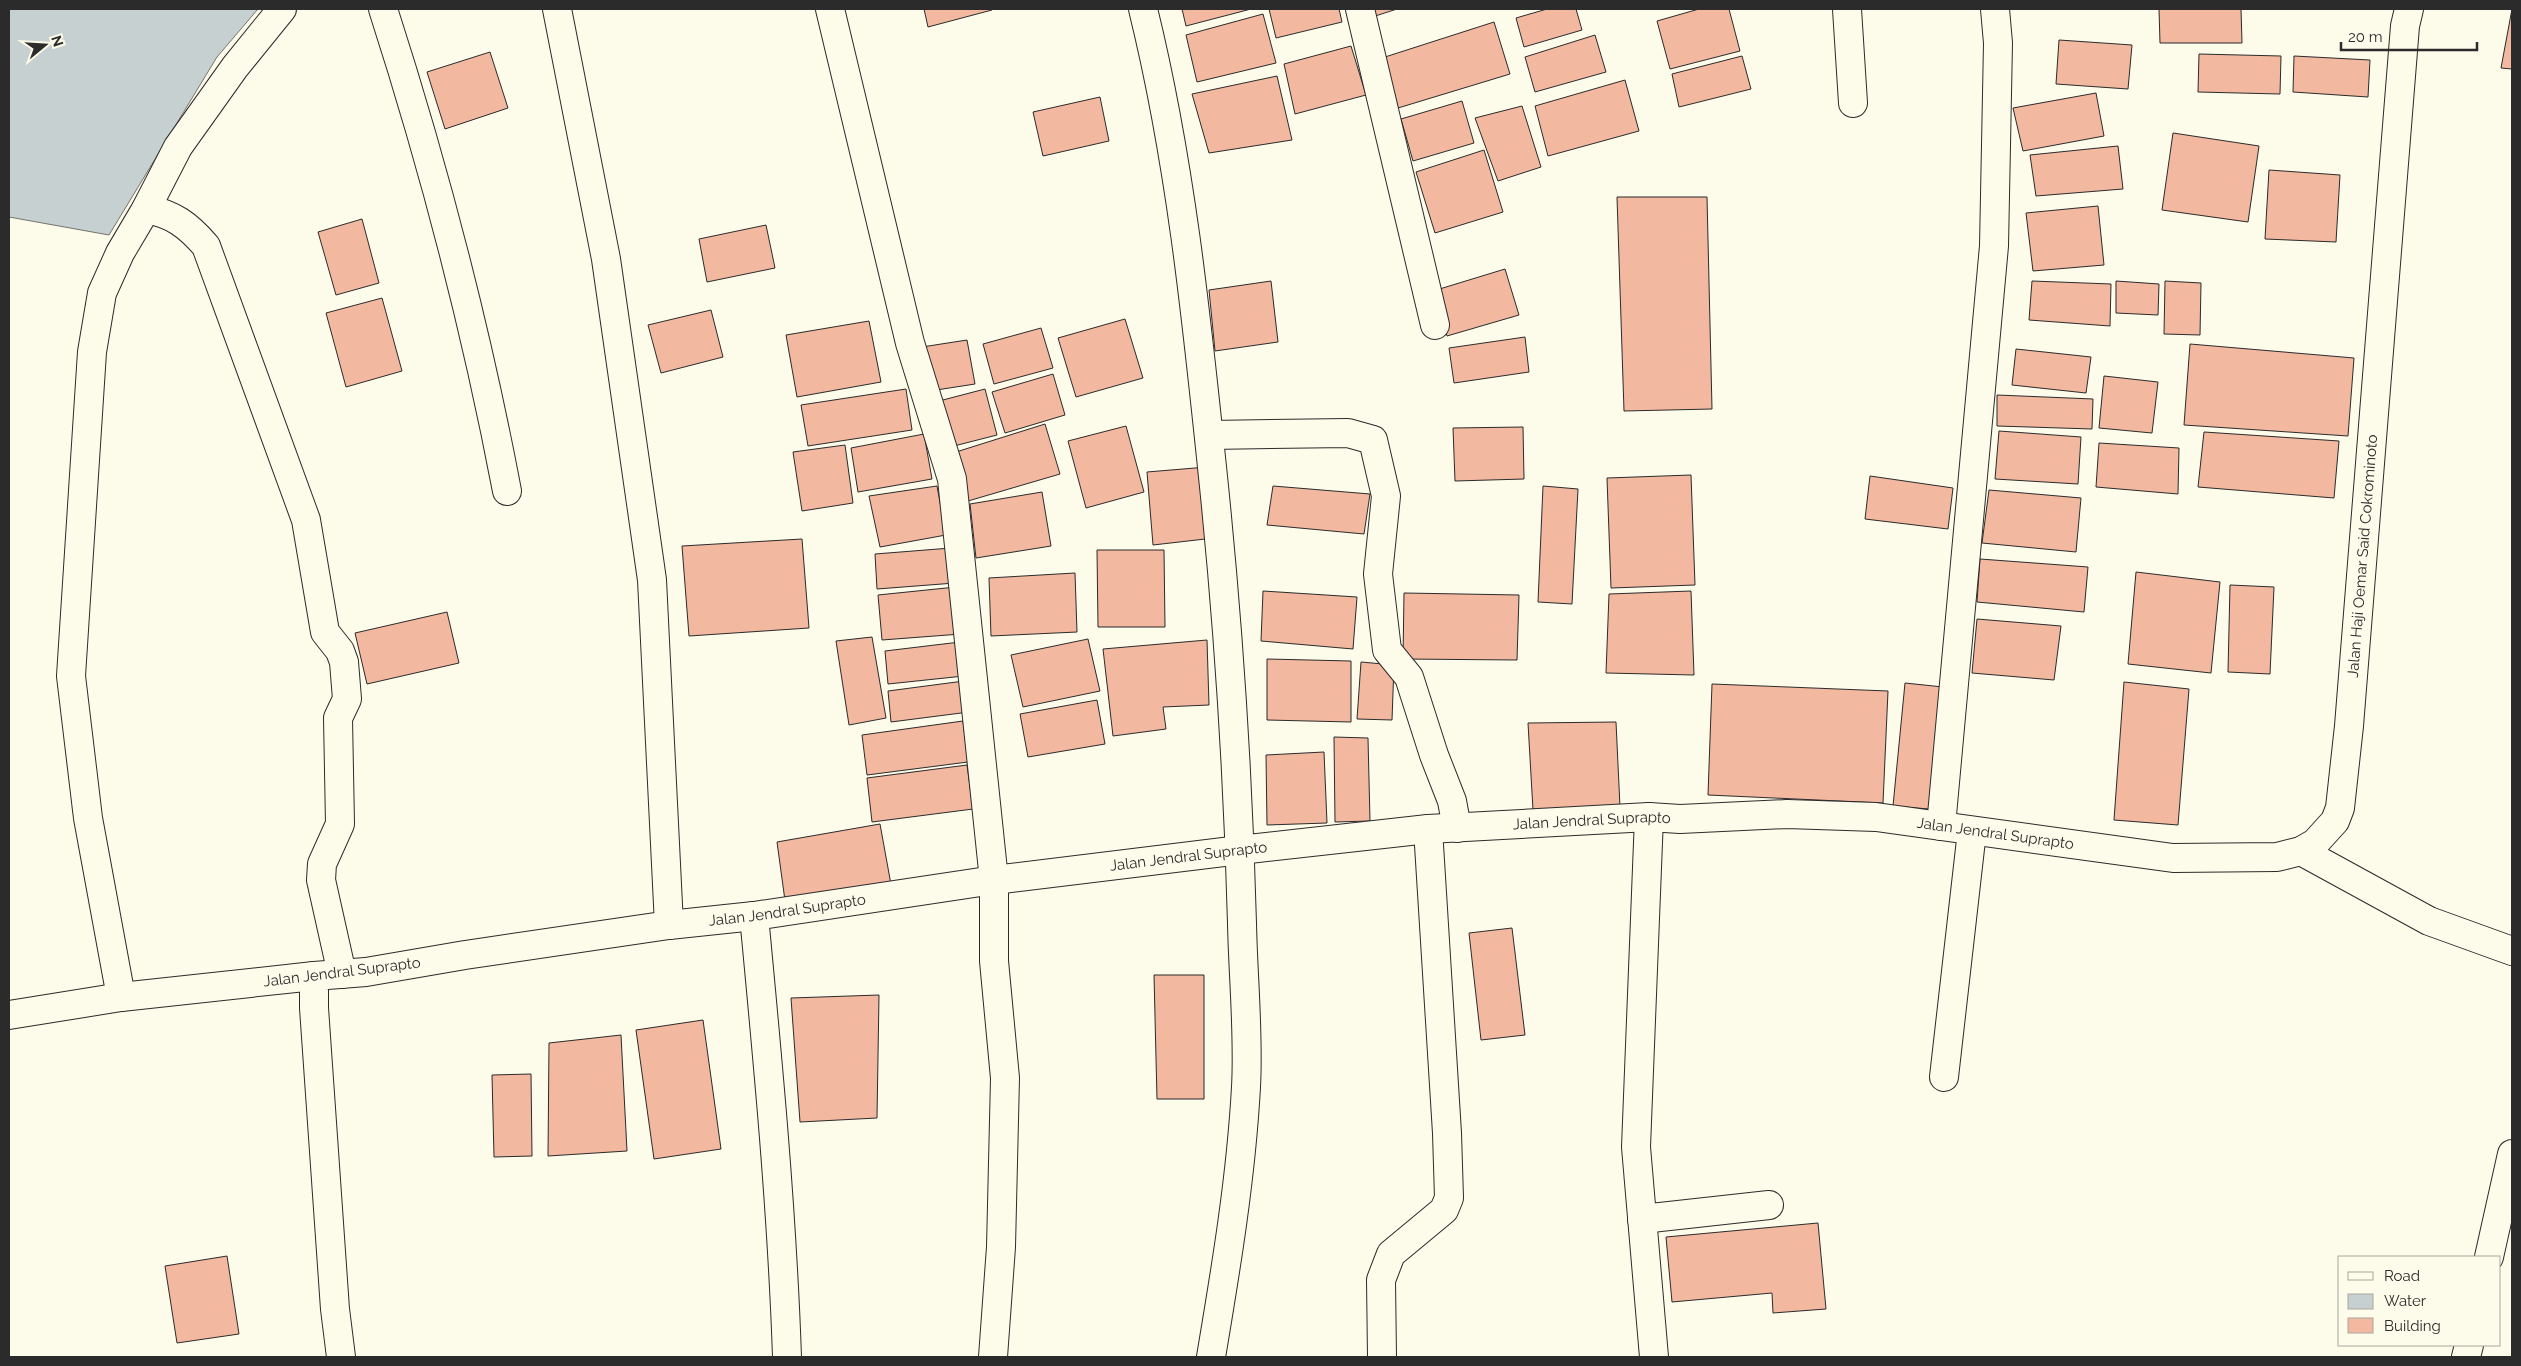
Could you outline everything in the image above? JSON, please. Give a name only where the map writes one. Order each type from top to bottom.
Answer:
[{"type":"street","points":[[121,998],[88,818],[72,676],[92,352],[102,293],[120,253],[178,148],[235,67],[282,9]]},
{"type":"street","points":[[383,9],[414,106],[486,377],[508,491]]},
{"type":"street","points":[[557,9],[606,259],[652,580],[669,925]]},
{"type":"street","points":[[830,9],[910,343],[952,479],[994,880],[994,961],[1005,1078],[1001,1247],[993,1357]]},
{"type":"street","points":[[1144,9],[1159,73],[1183,212],[1209,434],[1226,597],[1240,850],[1246,1084],[1235,1211],[1211,1357]]},
{"type":"street","points":[[1360,9],[1435,325]]},
{"type":"street","points":[[1847,9],[1853,103]]},
{"type":"street","points":[[1941,826],[1994,246],[1998,44],[1996,9]]},
{"type":"street","name":"Jalan Haji Oemar Said Cokrominoto","points":[[2301,850],[2315,843],[2326,833],[2335,821],[2340,808],[2349,726],[2404,36],[2409,9]]},
{"type":"street","points":[[146,209],[166,213],[193,230],[206,246],[306,520],[325,632],[340,651],[344,662],[347,699],[338,718],[340,824],[322,864],[320,880],[342,974]]},
{"type":"street","points":[[1209,434],[1348,433],[1373,440],[1386,496],[1378,574],[1387,650],[1409,677],[1434,755],[1452,801],[1458,828]]},
{"type":"street","name":"Jalan Jendral Suprapto","points":[[9,1015],[121,998],[342,974],[669,925],[754,916],[994,880],[1428,829],[1649,817],[1680,819],[1787,814],[1866,816],[2173,858],[2278,857],[2301,850]]},
{"type":"street","points":[[1649,817],[1636,1147],[1642,1219],[1649,1357]]},
{"type":"street","points":[[1382,1357],[1380,1280],[1391,1254],[1444,1210],[1449,1198],[1447,1132],[1428,829]]},
{"type":"street","points":[[1944,1077],[1972,831]]},
{"type":"street","points":[[2301,850],[2429,921],[2512,951]]},
{"type":"street","points":[[754,916],[769,1074],[783,1266],[787,1357]]},
{"type":"street","points":[[314,976],[314,1008],[335,1309],[341,1357]]},
{"type":"street","points":[[2489,1256],[2512,1154]]},
{"type":"street","points":[[1642,1219],[1769,1205]]},
{"type":"water","points":[[9,9],[258,9],[217,57],[109,235],[9,217]]},
{"type":"building","points":[[924,9],[991,9],[992,10],[928,27]]},
{"type":"building","points":[[1182,9],[1251,9],[1186,26]]},
{"type":"building","points":[[1269,9],[1339,9],[1342,22],[1276,38]]},
{"type":"building","points":[[1366,9],[1397,9],[1369,18]]},
{"type":"building","points":[[1547,9],[1576,9],[1582,30],[1524,47],[1516,18]]},
{"type":"building","points":[[1699,9],[1729,9],[1740,51],[1670,69],[1657,21]]},
{"type":"building","points":[[2159,9],[2241,9],[2242,43],[2160,43]]},
{"type":"building","points":[[2512,9],[2512,69],[2501,68]]},
{"type":"building","points":[[1263,14],[1276,63],[1197,82],[1186,35]]},
{"type":"building","points":[[1494,22],[1510,74],[1398,108],[1385,57]]},
{"type":"building","points":[[1595,35],[1606,72],[1535,92],[1525,57]]},
{"type":"building","points":[[2059,40],[2132,45],[2128,89],[2056,84]]},
{"type":"building","points":[[1351,46],[1366,95],[1295,114],[1284,64]]},
{"type":"building","points":[[490,52],[508,108],[445,129],[427,72]]},
{"type":"building","points":[[2199,54],[2281,56],[2280,94],[2198,92]]},
{"type":"building","points":[[1742,56],[1751,89],[1679,107],[1672,74]]},
{"type":"building","points":[[2294,56],[2370,60],[2368,97],[2293,92]]},
{"type":"building","points":[[1277,76],[1292,140],[1209,153],[1192,94]]},
{"type":"building","points":[[1625,80],[1639,131],[1548,156],[1535,106]]},
{"type":"building","points":[[2096,93],[2104,136],[2023,151],[2013,108]]},
{"type":"building","points":[[1100,97],[1109,141],[1043,156],[1033,112]]},
{"type":"building","points":[[1462,101],[1474,143],[1413,161],[1401,119]]},
{"type":"building","points":[[1522,106],[1541,167],[1498,181],[1475,118]]},
{"type":"building","points":[[2173,133],[2259,146],[2248,222],[2162,210]]},
{"type":"building","points":[[2118,146],[2123,189],[2036,196],[2030,155]]},
{"type":"building","points":[[1484,150],[1503,212],[1435,233],[1416,172]]},
{"type":"building","points":[[2269,170],[2340,175],[2336,242],[2265,239]]},
{"type":"building","points":[[1617,197],[1707,197],[1712,409],[1624,411]]},
{"type":"building","points":[[2098,206],[2104,265],[2033,271],[2026,213]]},
{"type":"building","points":[[362,219],[379,283],[336,295],[318,232]]},
{"type":"building","points":[[766,225],[775,268],[707,282],[699,239]]},
{"type":"building","points":[[1505,269],[1519,315],[1447,336],[1433,291]]},
{"type":"building","points":[[1271,281],[1278,342],[1215,351],[1209,290]]},
{"type":"building","points":[[2032,281],[2111,284],[2110,326],[2029,320]]},
{"type":"building","points":[[2116,281],[2159,284],[2158,315],[2116,313]]},
{"type":"building","points":[[2165,281],[2201,283],[2200,335],[2164,334]]},
{"type":"building","points":[[382,298],[402,371],[346,387],[326,313]]},
{"type":"building","points":[[711,310],[723,357],[661,373],[648,325]]},
{"type":"building","points":[[1125,319],[1143,378],[1076,397],[1058,338]]},
{"type":"building","points":[[869,321],[881,382],[797,397],[786,335]]},
{"type":"building","points":[[1041,328],[1053,368],[994,384],[983,344]]},
{"type":"building","points":[[1525,337],[1529,372],[1454,383],[1449,348]]},
{"type":"building","points":[[967,340],[975,384],[930,391],[922,347]]},
{"type":"building","points":[[2190,344],[2354,358],[2348,436],[2184,425]]},
{"type":"building","points":[[2016,349],[2091,357],[2086,393],[2012,385]]},
{"type":"building","points":[[1053,374],[1065,415],[1005,433],[992,392]]},
{"type":"building","points":[[2104,376],[2158,382],[2152,433],[2099,428]]},
{"type":"building","points":[[906,389],[912,430],[808,446],[801,405]]},
{"type":"building","points":[[985,389],[997,435],[950,447],[939,401]]},
{"type":"building","points":[[1997,395],[2093,399],[2092,429],[1997,426]]},
{"type":"building","points":[[1045,424],[1060,474],[968,501],[956,452]]},
{"type":"building","points":[[1126,426],[1144,492],[1086,508],[1068,441]]},
{"type":"building","points":[[1523,427],[1524,479],[1455,481],[1453,428]]},
{"type":"building","points":[[1999,431],[2081,437],[2078,484],[1995,479]]},
{"type":"building","points":[[2204,432],[2339,441],[2334,498],[2198,487]]},
{"type":"building","points":[[924,434],[932,479],[858,492],[851,448]]},
{"type":"building","points":[[2099,443],[2179,448],[2178,494],[2096,487]]},
{"type":"building","points":[[845,445],[853,503],[802,511],[793,452]]},
{"type":"building","points":[[1207,467],[1214,538],[1153,545],[1147,472]]},
{"type":"building","points":[[1691,475],[1695,585],[1611,588],[1607,478]]},
{"type":"building","points":[[1870,476],[1953,488],[1948,529],[1865,519]]},
{"type":"building","points":[[937,486],[946,535],[880,547],[869,496]]},
{"type":"building","points":[[1273,486],[1370,494],[1364,534],[1267,525]]},
{"type":"building","points":[[1543,486],[1578,489],[1572,604],[1538,602]]},
{"type":"building","points":[[1989,490],[2081,498],[2076,552],[1982,543]]},
{"type":"building","points":[[1042,492],[1051,546],[976,558],[970,504]]},
{"type":"building","points":[[802,539],[809,628],[689,636],[682,546]]},
{"type":"building","points":[[951,548],[955,583],[877,589],[875,554]]},
{"type":"building","points":[[1097,550],[1164,550],[1165,627],[1098,627]]},
{"type":"building","points":[[1980,559],[2088,567],[2084,612],[1977,602]]},
{"type":"building","points":[[2136,572],[2220,582],[2211,673],[2128,664]]},
{"type":"building","points":[[1075,573],[1077,632],[991,636],[989,578]]},
{"type":"building","points":[[2230,585],[2274,587],[2270,674],[2228,672]]},
{"type":"building","points":[[956,587],[961,634],[882,640],[878,595]]},
{"type":"building","points":[[1263,591],[1357,597],[1353,649],[1261,641]]},
{"type":"building","points":[[1691,591],[1694,675],[1606,673],[1609,594]]},
{"type":"building","points":[[1404,593],[1519,595],[1517,660],[1403,659]]},
{"type":"building","points":[[447,612],[459,663],[367,684],[355,633]]},
{"type":"building","points":[[1977,619],[2061,626],[2054,680],[1972,673]]},
{"type":"building","points":[[872,637],[886,718],[849,725],[836,641]]},
{"type":"building","points":[[1088,639],[1100,691],[1023,707],[1011,655]]},
{"type":"building","points":[[1207,640],[1209,705],[1163,707],[1166,729],[1113,736],[1103,649]]},
{"type":"building","points":[[960,642],[964,676],[888,684],[885,651]]},
{"type":"building","points":[[1267,659],[1351,661],[1351,722],[1267,720]]},
{"type":"building","points":[[1361,662],[1394,665],[1392,720],[1357,719]]},
{"type":"building","points":[[964,681],[969,712],[891,722],[888,691]]},
{"type":"building","points":[[2124,682],[2189,689],[2178,825],[2114,820]]},
{"type":"building","points":[[1905,683],[1943,687],[1929,809],[1893,806]]},
{"type":"building","points":[[1712,684],[1888,691],[1883,803],[1708,795]]},
{"type":"building","points":[[1097,700],[1105,744],[1028,757],[1020,714]]},
{"type":"building","points":[[963,721],[968,762],[867,775],[862,735]]},
{"type":"building","points":[[1616,722],[1620,807],[1533,810],[1528,723]]},
{"type":"building","points":[[1334,737],[1368,738],[1370,821],[1335,822]]},
{"type":"building","points":[[1324,752],[1327,823],[1267,825],[1266,755]]},
{"type":"building","points":[[967,765],[973,809],[872,822],[867,778]]},
{"type":"building","points":[[880,824],[892,890],[786,908],[777,842]]},
{"type":"building","points":[[1512,928],[1525,1035],[1481,1040],[1469,933]]},
{"type":"building","points":[[1154,975],[1204,975],[1204,1099],[1157,1099]]},
{"type":"building","points":[[879,995],[877,1118],[800,1122],[791,998]]},
{"type":"building","points":[[703,1020],[721,1149],[654,1159],[636,1030]]},
{"type":"building","points":[[621,1035],[627,1151],[548,1156],[549,1043]]},
{"type":"building","points":[[531,1074],[532,1156],[494,1157],[492,1075]]},
{"type":"building","points":[[1818,1223],[1826,1309],[1773,1313],[1772,1293],[1672,1302],[1666,1237]]},
{"type":"building","points":[[227,1256],[239,1334],[177,1343],[165,1266]]}]
